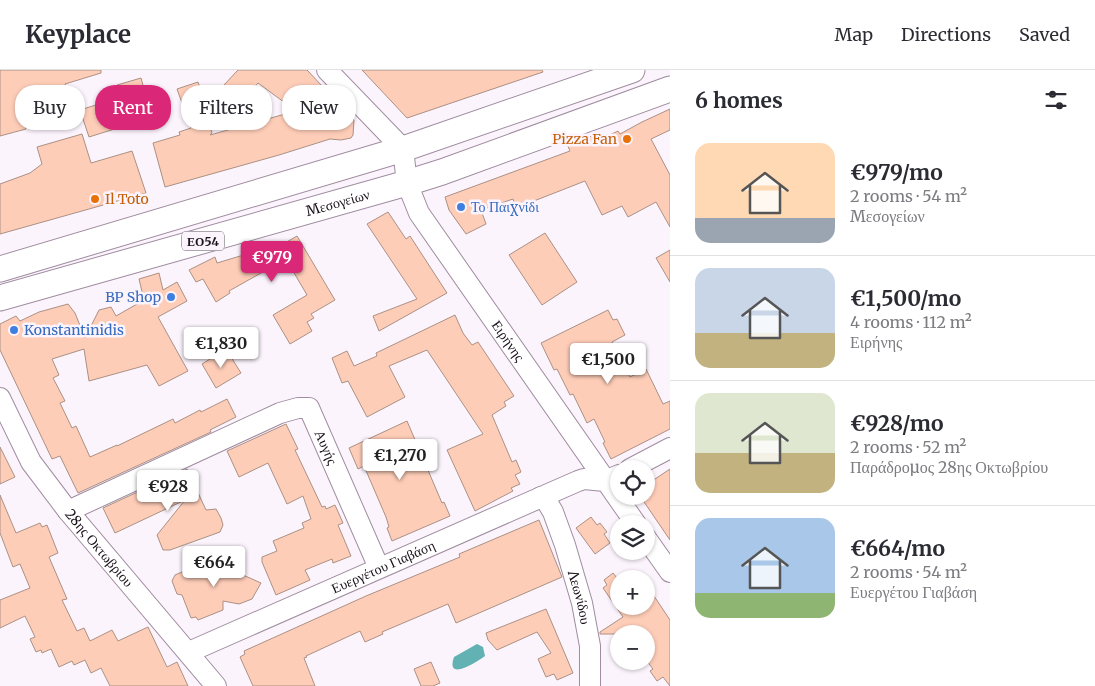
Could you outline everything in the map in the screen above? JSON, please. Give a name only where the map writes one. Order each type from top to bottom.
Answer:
[{"type":"main road","name":"ΕΟ54","points":[[0,269],[403,149],[632,70]]},
{"type":"main road","name":"Μεσογείων","points":[[0,298],[442,172],[670,89]]},
{"type":"street","points":[[327,70],[403,149]]},
{"type":"street","name":"Ειρήνης","points":[[403,149],[406,183],[419,213],[585,452],[610,479]]},
{"type":"street","name":"28ης Οκτωβρίου","points":[[0,398],[31,462],[68,511],[216,686]]},
{"type":"street","name":"Αυγής","points":[[68,511],[280,413],[298,408],[309,408],[379,568]]},
{"type":"street","points":[[647,460],[670,448]]},
{"type":"street","points":[[578,481],[585,452]]},
{"type":"street","name":"Ευεργέτου Γιαβάση","points":[[189,652],[379,568],[547,505],[578,481],[584,479],[610,481]]},
{"type":"street","points":[[547,505],[577,489],[610,481]]},
{"type":"street","name":"Λεωνίδου","points":[[547,505],[565,545],[582,603],[590,646],[590,686]]},
{"type":"street","points":[[655,551],[670,572]]},
{"type":"water","points":[[477,644],[483,647],[485,656],[463,668],[454,669],[452,665],[454,657]]},
{"type":"building","points":[[0,70],[101,70],[101,73],[65,85],[15,85],[15,130],[22,130],[0,136]]},
{"type":"building","points":[[238,70],[307,70],[321,85],[282,85],[282,101],[272,93],[272,85],[261,85],[258,83],[256,85],[224,85]]},
{"type":"building","points":[[362,70],[542,70],[543,72],[407,118]]},
{"type":"building","points":[[141,78],[143,85],[117,85]]},
{"type":"building","points":[[181,88],[181,100],[177,89]]},
{"type":"building","points":[[95,105],[95,130],[111,130],[89,137],[85,125],[85,108]]},
{"type":"building","points":[[670,109],[670,130],[651,139],[670,175],[670,227],[656,202],[628,217],[622,206],[602,215],[585,181],[516,208],[513,199],[481,210],[486,224],[466,234],[449,210],[445,197],[570,151],[567,144],[592,136],[595,142],[618,131],[620,134]]},
{"type":"building","points":[[282,115],[282,130],[353,130],[353,135],[351,138],[341,140],[330,139],[165,187],[153,143],[180,135],[179,132],[185,130],[211,130],[210,135],[228,130],[272,130],[272,118]]},
{"type":"building","points":[[82,134],[91,163],[132,151],[146,193],[0,234],[0,184],[30,173],[42,164],[37,147]]},
{"type":"building","points":[[388,212],[406,239],[410,236],[447,293],[379,331],[373,316],[417,299],[367,224]]},
{"type":"building","points":[[545,233],[577,282],[542,305],[509,255]]},
{"type":"building","points":[[297,236],[335,300],[311,314],[314,318],[307,322],[312,331],[290,344],[273,315],[307,295],[286,259],[229,291],[230,293],[216,302],[203,279],[196,282],[189,270],[215,257],[217,263],[270,247],[273,250]]},
{"type":"building","points":[[670,250],[670,282],[656,258]]},
{"type":"building","points":[[159,273],[163,290],[177,282],[187,301],[158,317],[188,371],[159,386],[147,365],[89,381],[84,349],[52,359],[59,375],[53,378],[65,401],[60,403],[72,428],[76,426],[90,457],[173,419],[175,423],[227,399],[236,417],[210,430],[211,432],[78,493],[60,456],[52,459],[0,350],[0,324],[16,316],[20,321],[39,312],[68,304],[75,313],[85,338],[99,310],[111,307],[116,316],[144,300],[139,279]]},
{"type":"building","points":[[608,310],[613,320],[617,319],[625,335],[612,342],[630,377],[646,369],[663,404],[670,401],[670,429],[611,459],[594,419],[587,423],[573,394],[570,395],[557,369],[554,370],[541,343]]},
{"type":"building","points":[[455,315],[463,333],[472,345],[478,342],[514,396],[504,402],[506,406],[492,415],[512,462],[516,460],[521,472],[515,475],[520,484],[511,488],[513,491],[475,511],[447,450],[483,434],[427,350],[389,366],[405,397],[367,417],[348,381],[342,383],[332,358],[347,351],[354,366],[377,356],[376,353]]},
{"type":"building","points":[[226,349],[241,373],[216,388],[202,364]]},
{"type":"building","points":[[407,421],[442,503],[444,502],[450,516],[392,541],[387,528],[389,527],[386,517],[364,466],[358,469],[349,448]]},
{"type":"building","points":[[286,424],[298,449],[295,450],[322,507],[325,506],[326,509],[335,505],[343,523],[338,525],[351,556],[333,563],[332,559],[305,570],[310,580],[276,595],[262,562],[262,557],[277,551],[273,541],[304,528],[302,523],[311,519],[303,496],[287,504],[268,463],[239,477],[227,451]]},
{"type":"building","points":[[0,447],[15,477],[0,484]]},
{"type":"building","points":[[187,469],[206,510],[216,509],[221,518],[223,525],[220,532],[170,550],[163,550],[157,535],[185,500],[115,533],[103,508]]},
{"type":"building","points":[[670,469],[670,540],[655,518],[655,515],[653,515],[646,505],[655,505],[655,479]]},
{"type":"building","points":[[0,495],[16,533],[40,523],[42,527],[47,525],[58,553],[49,557],[67,599],[62,600],[77,631],[84,628],[90,641],[112,630],[118,641],[148,627],[167,667],[177,662],[188,686],[110,686],[101,668],[91,673],[85,660],[74,665],[72,661],[59,667],[51,649],[42,653],[41,650],[36,652],[30,639],[35,637],[25,616],[0,628],[0,600],[30,588],[20,564],[13,567],[0,533]]},
{"type":"building","points":[[591,517],[597,525],[600,523],[607,532],[604,534],[610,543],[595,554],[576,528]]},
{"type":"building","points":[[539,520],[562,577],[456,623],[448,604],[382,632],[383,634],[365,642],[360,631],[304,658],[315,686],[253,686],[240,657],[245,654],[244,651],[366,596],[460,557],[459,554]]},
{"type":"building","points":[[236,559],[243,575],[261,583],[252,599],[239,604],[223,601],[223,610],[198,620],[196,617],[191,618],[182,595],[177,594],[172,581],[175,575],[203,563],[207,571]]},
{"type":"building","points":[[610,575],[610,598],[603,588],[607,585],[604,580]]},
{"type":"building","points":[[655,598],[670,620],[670,686],[663,677],[657,681],[650,671],[655,670],[655,625],[611,625],[623,617],[622,615],[655,615]]},
{"type":"building","points":[[546,609],[573,673],[557,680],[554,674],[546,677],[538,659],[551,653],[537,632],[497,650],[488,640],[486,633]]},
{"type":"building","points":[[610,625],[610,634],[600,634],[600,632]]},
{"type":"building","points":[[431,662],[440,683],[433,686],[421,686],[414,669]]},
{"type":"place","name":"Pizza Fan","points":[[627,139]]},
{"type":"place","name":"Il Toto","points":[[95,199]]},
{"type":"place","name":"Το Παιχνίδι","points":[[461,207]]},
{"type":"place","name":"BP Shop","points":[[171,297]]},
{"type":"place","name":"Konstantinidis","points":[[14,330]]}]
